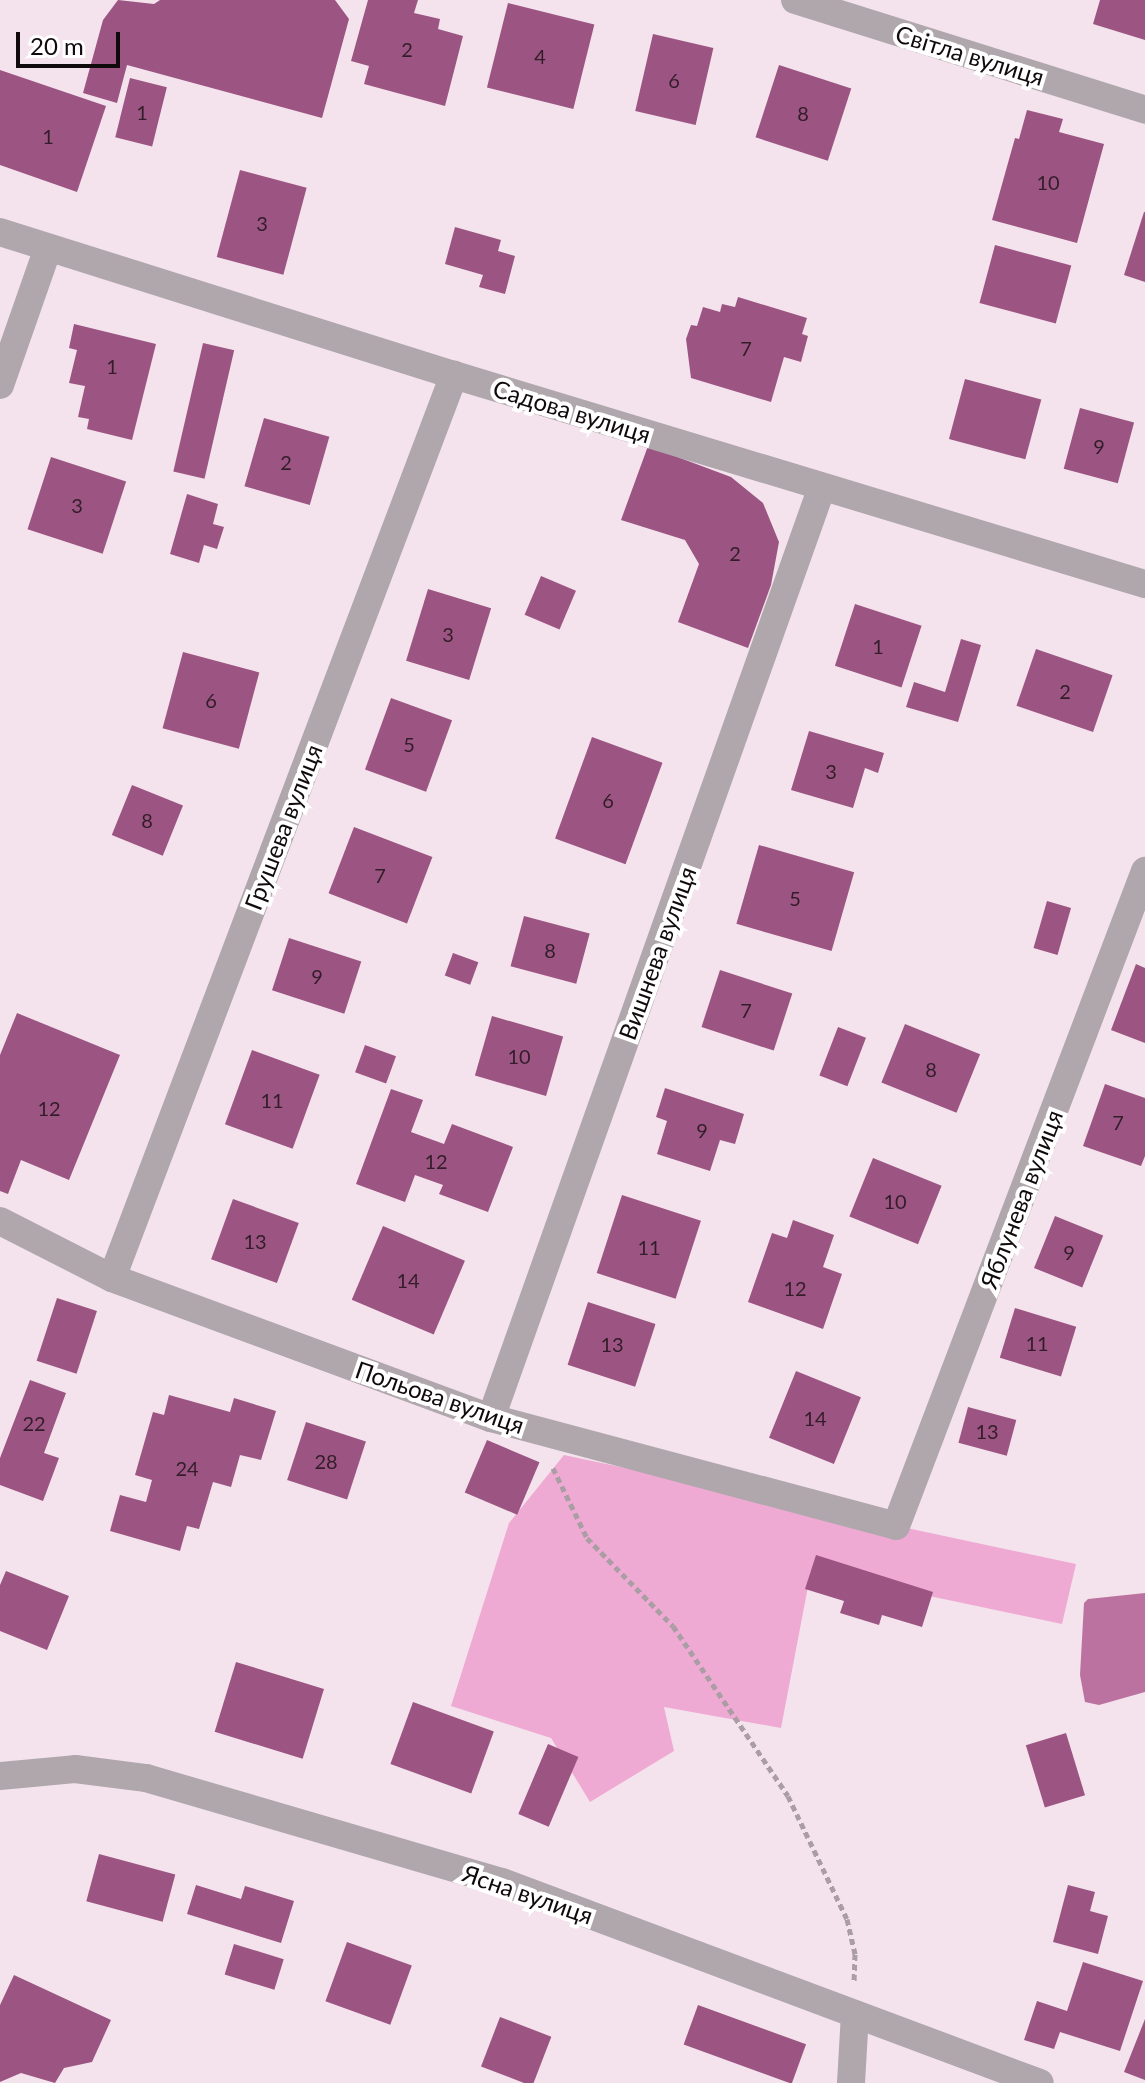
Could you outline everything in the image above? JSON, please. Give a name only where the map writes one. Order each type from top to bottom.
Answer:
[{"type":"street","name":"Світла вулиця","points":[[795,0],[1145,110]]},
{"type":"street","name":"Садова вулиця","points":[[0,232],[454,375],[1145,584]]},
{"type":"street","points":[[0,385],[48,248]]},
{"type":"street","name":"Грушева вулиця","points":[[112,1278],[454,375]]},
{"type":"street","name":"Вишнева вулиця","points":[[491,1418],[822,487]]},
{"type":"street","name":"Яблунева вулиця","points":[[896,1526],[1145,871]]},
{"type":"street","name":"Польова вулиця","points":[[0,1221],[112,1278],[491,1418],[896,1526]]},
{"type":"street","name":"Ясна вулиця","points":[[0,1776],[75,1769],[146,1778],[502,1882],[1040,2083]]},
{"type":"street","points":[[851,2083],[855,2014]]},
{"type":"path","points":[[549,1458],[587,1538],[673,1626],[788,1796],[847,1919],[855,1954],[855,2014]]},
{"type":"shaded area","points":[[564,1455],[1076,1564],[1062,1624],[811,1571],[781,1728],[664,1707],[674,1751],[590,1802],[551,1738],[451,1706],[509,1523]]},
{"type":"shaded area","points":[[1145,1593],[1145,1692],[1099,1705],[1085,1702],[1080,1675],[1084,1603],[1088,1599]]},
{"type":"building","points":[[118,0],[154,4],[160,0],[335,0],[349,19],[322,118],[127,65],[117,103],[83,93],[103,20]]},
{"type":"building","points":[[368,0],[418,0],[414,13],[440,19],[438,29],[463,36],[445,106],[364,84],[369,66],[351,61]]},
{"type":"building","points":[[1100,0],[1145,0],[1145,40],[1093,24]]},
{"type":"building","points":[[508,3],[594,25],[573,109],[487,87]]},
{"type":"building","points":[[653,34],[713,48],[696,125],[635,111]]},
{"type":"building","points":[[779,65],[851,88],[828,161],[756,137]]},
{"type":"building","points":[[0,70],[106,106],[77,192],[0,165]]},
{"type":"building","points":[[130,78],[167,87],[152,146],[115,137]]},
{"type":"building","points":[[1027,110],[1063,119],[1059,132],[1104,144],[1077,243],[992,220],[1015,138],[1019,139]]},
{"type":"building","points":[[240,170],[307,188],[283,275],[217,257]]},
{"type":"building","points":[[1145,212],[1145,282],[1124,275]]},
{"type":"building","points":[[455,227],[501,240],[498,251],[515,256],[505,294],[479,287],[483,275],[445,264]]},
{"type":"building","points":[[995,245],[1071,265],[1056,323],[979,303]]},
{"type":"building","points":[[738,297],[807,318],[802,334],[808,336],[801,362],[784,357],[771,402],[691,378],[686,339],[691,325],[697,326],[703,307],[720,312],[722,304],[735,307]]},
{"type":"building","points":[[74,324],[156,344],[132,440],[87,429],[89,419],[78,417],[85,386],[69,383],[77,350],[69,348]]},
{"type":"building","points":[[203,343],[234,350],[204,479],[173,472]]},
{"type":"building","points":[[965,379],[1041,399],[1025,459],[949,439]]},
{"type":"building","points":[[1080,408],[1134,422],[1118,483],[1064,469]]},
{"type":"building","points":[[264,418],[329,437],[310,505],[244,486]]},
{"type":"building","points":[[648,446],[731,477],[763,503],[779,542],[771,585],[748,648],[678,622],[699,564],[685,540],[621,520]]},
{"type":"building","points":[[51,457],[126,481],[103,554],[28,529]]},
{"type":"building","points":[[187,494],[218,504],[213,524],[224,527],[217,549],[204,545],[199,563],[170,554]]},
{"type":"building","points":[[541,576],[576,591],[560,630],[525,615]]},
{"type":"building","points":[[428,589],[491,608],[469,680],[406,661]]},
{"type":"building","points":[[855,604],[922,626],[901,687],[835,666]]},
{"type":"building","points":[[961,639],[981,645],[958,722],[906,707],[914,682],[945,692]]},
{"type":"building","points":[[1036,649],[1113,675],[1093,732],[1016,706]]},
{"type":"building","points":[[183,652],[259,672],[239,749],[163,728]]},
{"type":"building","points":[[391,698],[452,720],[426,792],[365,769]]},
{"type":"building","points":[[809,731],[884,753],[878,773],[865,768],[853,808],[791,790]]},
{"type":"building","points":[[592,737],[662,763],[626,864],[555,838]]},
{"type":"building","points":[[132,785],[183,806],[163,856],[112,835]]},
{"type":"building","points":[[354,827],[432,857],[407,923],[329,893]]},
{"type":"building","points":[[759,845],[854,872],[832,951],[736,924]]},
{"type":"building","points":[[1047,901],[1071,908],[1058,955],[1033,948]]},
{"type":"building","points":[[524,916],[590,934],[576,984],[511,966]]},
{"type":"building","points":[[289,938],[361,961],[344,1014],[272,990]]},
{"type":"building","points":[[453,953],[478,962],[470,985],[445,976]]},
{"type":"building","points":[[1136,964],[1145,968],[1145,1043],[1111,1030]]},
{"type":"building","points":[[720,970],[792,993],[774,1051],[701,1027]]},
{"type":"building","points":[[17,1013],[120,1055],[69,1180],[21,1160],[8,1194],[0,1191],[0,1055]]},
{"type":"building","points":[[492,1016],[563,1036],[546,1096],[475,1076]]},
{"type":"building","points":[[905,1024],[980,1054],[957,1113],[881,1082]]},
{"type":"building","points":[[838,1027],[866,1038],[847,1086],[819,1076]]},
{"type":"building","points":[[365,1045],[396,1056],[386,1084],[355,1072]]},
{"type":"building","points":[[252,1050],[320,1075],[293,1149],[225,1124]]},
{"type":"building","points":[[1105,1084],[1145,1098],[1145,1156],[1141,1166],[1083,1146]]},
{"type":"building","points":[[665,1088],[744,1114],[735,1144],[720,1140],[710,1171],[657,1154],[667,1121],[656,1117]]},
{"type":"building","points":[[391,1089],[423,1100],[411,1132],[444,1144],[452,1124],[513,1147],[488,1212],[439,1194],[443,1185],[415,1175],[405,1202],[356,1184]]},
{"type":"building","points":[[873,1158],[942,1186],[918,1244],[849,1216]]},
{"type":"building","points":[[622,1195],[701,1221],[676,1299],[597,1273]]},
{"type":"building","points":[[233,1199],[299,1223],[277,1283],[211,1259]]},
{"type":"building","points":[[1055,1216],[1103,1235],[1082,1287],[1034,1268]]},
{"type":"building","points":[[793,1220],[834,1235],[823,1267],[842,1274],[823,1329],[748,1302],[772,1233],[787,1238]]},
{"type":"building","points":[[383,1226],[465,1261],[434,1334],[352,1300]]},
{"type":"building","points":[[57,1298],[97,1311],[77,1374],[37,1361]]},
{"type":"building","points":[[588,1302],[656,1324],[635,1387],[568,1365]]},
{"type":"building","points":[[1015,1308],[1076,1327],[1061,1376],[1000,1358]]},
{"type":"building","points":[[796,1371],[861,1397],[834,1464],[769,1438]]},
{"type":"building","points":[[30,1380],[66,1393],[44,1453],[59,1458],[43,1501],[0,1485],[0,1458]]},
{"type":"building","points":[[169,1395],[230,1412],[234,1398],[276,1411],[261,1460],[240,1455],[231,1487],[213,1482],[199,1529],[187,1526],[180,1551],[110,1531],[120,1495],[146,1502],[152,1480],[135,1475],[153,1412],[164,1415]]},
{"type":"building","points":[[968,1407],[1016,1420],[1007,1456],[958,1443]]},
{"type":"building","points":[[306,1422],[366,1441],[347,1499],[287,1480]]},
{"type":"building","points":[[487,1440],[539,1462],[517,1515],[465,1492]]},
{"type":"building","points":[[816,1555],[933,1592],[922,1627],[882,1615],[879,1625],[840,1613],[844,1601],[805,1589]]},
{"type":"building","points":[[6,1571],[69,1596],[47,1650],[0,1631],[0,1585]]},
{"type":"building","points":[[236,1662],[324,1689],[303,1759],[215,1732]]},
{"type":"building","points":[[413,1702],[494,1731],[471,1793],[390,1764]]},
{"type":"building","points":[[1066,1733],[1085,1795],[1045,1807],[1026,1745]]},
{"type":"building","points":[[548,1744],[578,1757],[549,1827],[518,1814]]},
{"type":"building","points":[[99,1854],[175,1874],[163,1922],[86,1901]]},
{"type":"building","points":[[196,1885],[241,1899],[245,1886],[294,1901],[281,1943],[187,1914]]},
{"type":"building","points":[[1068,1885],[1095,1892],[1090,1911],[1108,1916],[1098,1954],[1053,1942]]},
{"type":"building","points":[[347,1942],[412,1966],[390,2025],[325,2001]]},
{"type":"building","points":[[234,1944],[284,1959],[274,1990],[225,1975]]},
{"type":"building","points":[[1083,1962],[1143,1981],[1120,2051],[1060,2032],[1054,2049],[1024,2040],[1037,2001],[1067,2011]]},
{"type":"building","points":[[14,1975],[111,2020],[92,2062],[64,2068],[55,2083],[21,2073],[0,2082],[0,2005]]},
{"type":"building","points":[[698,2005],[806,2044],[792,2083],[684,2044]]},
{"type":"building","points":[[500,2017],[551,2037],[534,2083],[524,2083],[481,2066]]},
{"type":"building","points":[[1145,2019],[1145,2080],[1124,2072]]}]
